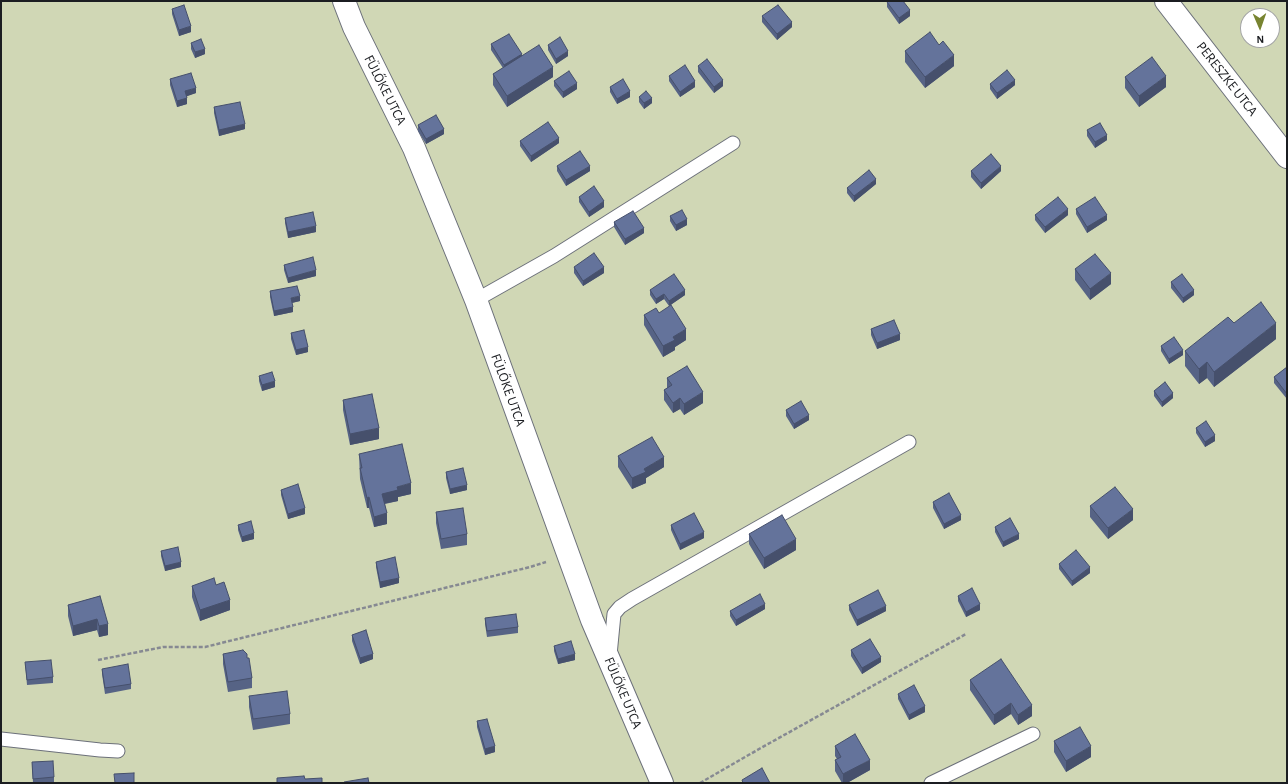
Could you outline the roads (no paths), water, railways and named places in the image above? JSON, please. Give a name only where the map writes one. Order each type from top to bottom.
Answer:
[{"type":"street","name":"FÜLŐKE UTCA","points":[[344,1],[354,27],[414,148],[476,300],[568,554],[609,661],[662,783]]},
{"type":"street","name":"PERESZKE UTCA","points":[[1166,1],[1287,157]]},
{"type":"lane","points":[[476,300],[554,256],[733,143]]},
{"type":"lane","points":[[609,661],[614,614],[620,607],[909,442]]},
{"type":"lane","points":[[931,783],[1033,734]]},
{"type":"lane","points":[[1,738],[118,751]]}]
